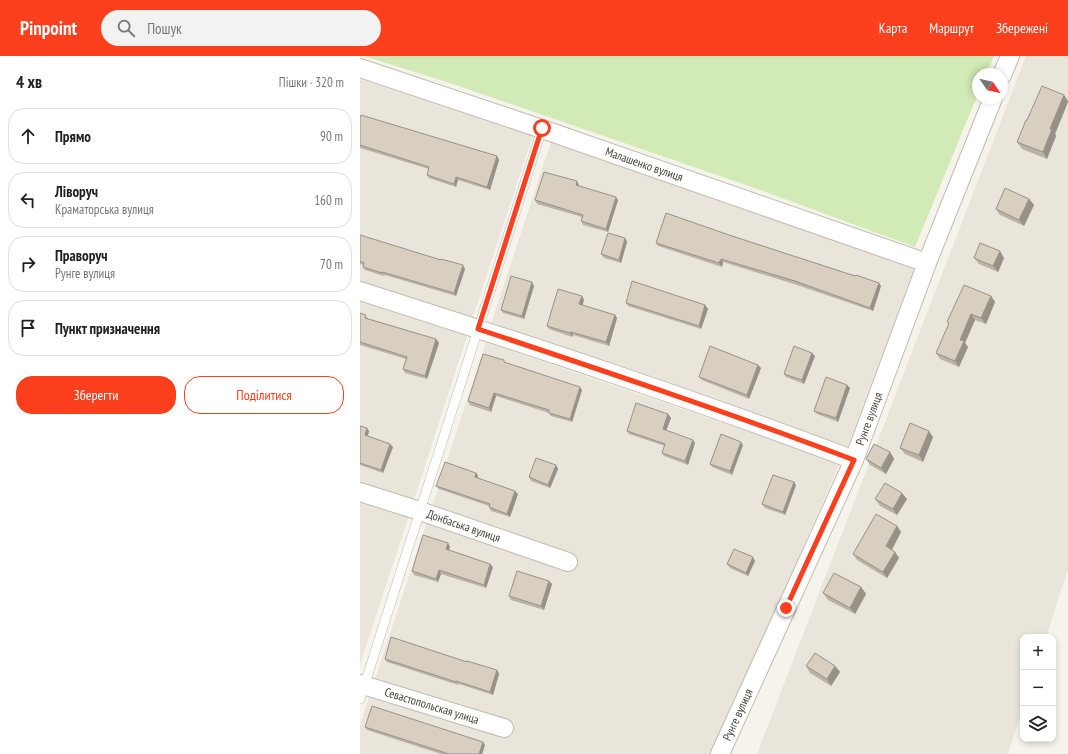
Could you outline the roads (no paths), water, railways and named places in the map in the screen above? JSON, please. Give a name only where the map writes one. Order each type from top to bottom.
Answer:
[{"type":"street","points":[[1005,68],[1010,56]]},
{"type":"street","name":"Малашенко вулиця","points":[[360,68],[542,128],[927,263]]},
{"type":"street","name":"Рунге вулиця","points":[[720,754],[854,460],[927,263],[991,104]]},
{"type":"street","points":[[360,290],[643,384],[783,433],[854,460]]},
{"type":"street","name":"Донбаська вулиця","points":[[360,492],[568,562]]},
{"type":"street","name":"Севастопольская улица","points":[[361,690],[504,728]]},
{"type":"lane","points":[[361,690],[420,511],[542,128]]}]
